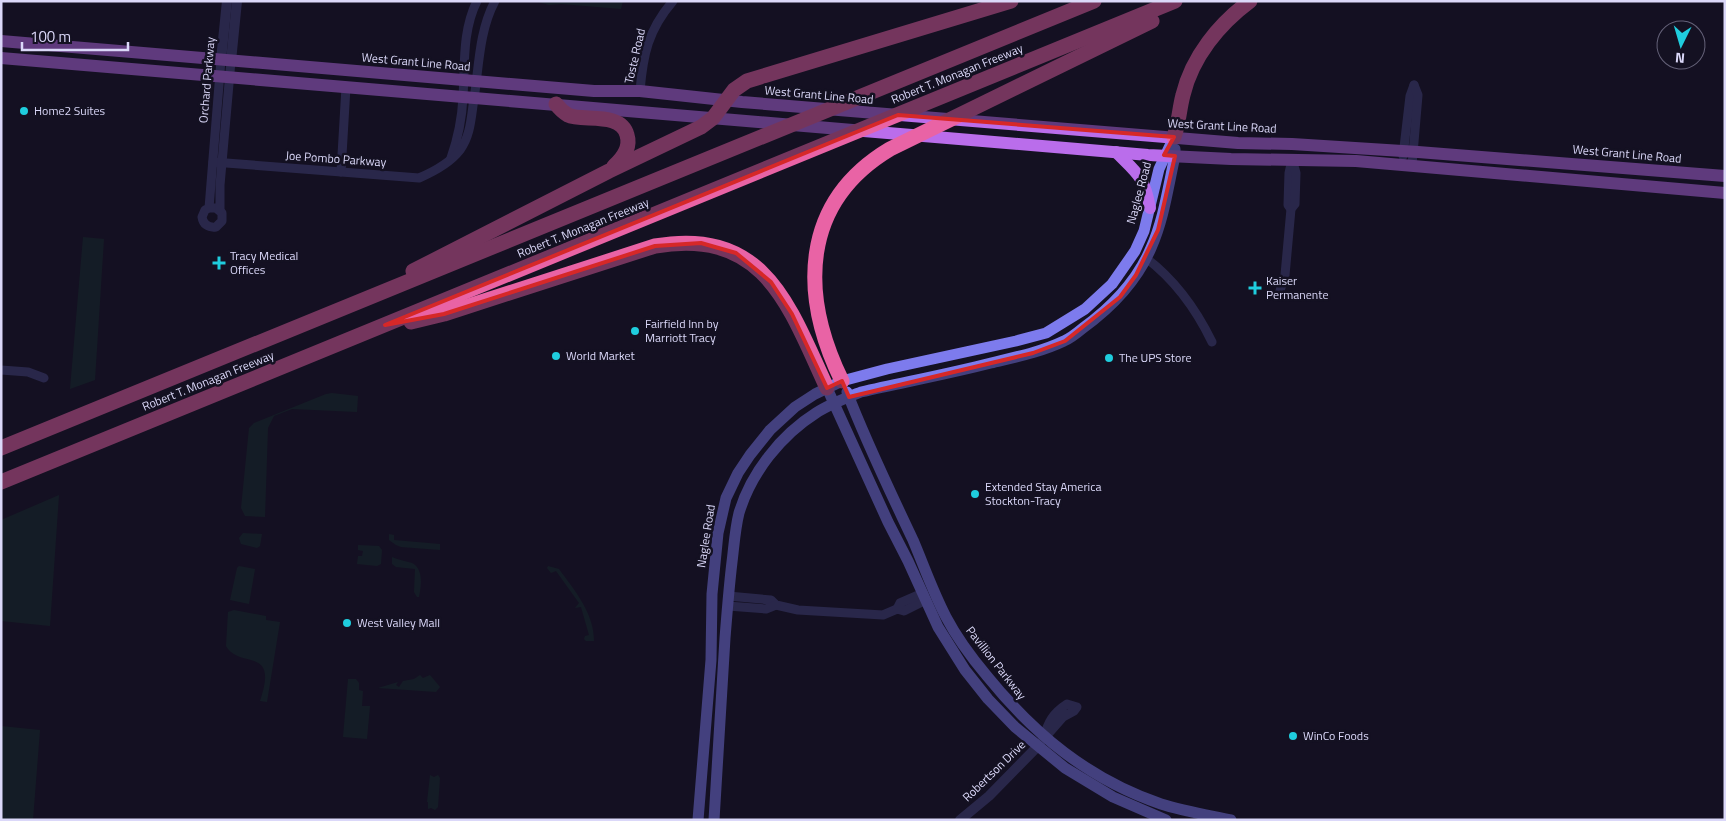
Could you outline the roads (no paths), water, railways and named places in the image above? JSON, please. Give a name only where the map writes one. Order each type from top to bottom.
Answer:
[{"type":"highway","points":[[378,293],[418,268],[609,171],[701,127],[713,118],[734,90],[755,78],[1011,1]]},
{"type":"highway","name":"Robert T. Monagan Freeway","points":[[1,448],[1094,1]]},
{"type":"highway","name":"Robert T. Monagan Freeway","points":[[1,482],[1175,1]]},
{"type":"highway","points":[[842,381],[818,311],[814,279],[815,257],[821,232],[839,196],[848,184],[865,167],[884,153],[1154,20],[1182,1]]},
{"type":"highway","points":[[1174,137],[1178,126],[1183,95],[1197,61],[1228,19],[1250,1]]},
{"type":"highway","points":[[556,104],[568,115],[601,118],[623,127],[628,141],[627,150],[621,160],[609,171]]},
{"type":"highway","points":[[385,325],[444,314],[655,246],[677,242],[701,243],[721,247],[736,253],[771,282],[792,314],[827,388]]},
{"type":"main road","name":"West Grant Line Road","points":[[1,42],[594,91],[640,91],[726,100],[1238,143],[1292,144],[1408,151],[1725,176]]},
{"type":"main road","points":[[1,58],[1116,152],[1170,156],[1407,164],[1725,193]]},
{"type":"main road","points":[[611,110],[628,102],[640,91]]},
{"type":"main road","name":"Naglee Road","points":[[714,820],[728,601],[735,532],[739,514],[758,472],[768,458],[800,425],[817,412],[849,397],[861,392],[1033,354],[1065,341],[1098,317],[1120,297],[1136,275],[1146,258],[1158,230],[1174,137]]},
{"type":"main road","points":[[1116,152],[1143,181],[1150,208]]},
{"type":"main road","name":"Naglee Road","points":[[698,820],[711,660],[712,594],[720,518],[726,498],[738,473],[750,455],[770,430],[795,407],[842,381],[888,369],[1016,342],[1046,333],[1085,310],[1112,284],[1135,251],[1144,231],[1154,187],[1170,156]]},
{"type":"main road","name":"Pavillion Parkway","points":[[842,381],[937,598],[955,633],[973,659],[1041,742],[1065,768],[1088,784],[1136,808],[1166,820]]},
{"type":"main road","name":"Pavillion Parkway","points":[[827,388],[938,627],[965,670],[1015,727],[1125,789],[1160,804],[1231,820]]},
{"type":"street","name":"Orchard Parkway","points":[[226,61],[227,1]]},
{"type":"street","name":"Orchard Parkway","points":[[217,162],[224,77],[237,1]]},
{"type":"street","name":"Joe Pombo Parkway","points":[[469,98],[464,80],[468,28],[477,1]]},
{"type":"street","name":"Joe Pombo Parkway","points":[[217,162],[418,178],[435,171],[451,158],[469,98],[477,82],[481,38],[495,1]]},
{"type":"street","name":"Toste Road","points":[[640,91],[650,35],[673,1]]},
{"type":"street","points":[[1407,164],[1410,96],[1414,85],[1418,95],[1408,151]]},
{"type":"street","points":[[340,172],[346,87]]},
{"type":"street","points":[[1279,294],[1284,275],[1290,209],[1295,204],[1296,173],[1292,159]]},
{"type":"street","points":[[209,208],[217,162]]},
{"type":"street","points":[[217,162],[222,217],[216,226],[208,226],[203,221],[202,217],[205,210],[213,207],[220,210]]},
{"type":"street","points":[[1146,258],[1163,270],[1182,292],[1205,327],[1212,342]]},
{"type":"street","points":[[1,370],[28,372],[44,378]]},
{"type":"street","points":[[728,601],[766,609],[776,605],[798,610],[883,614],[897,609],[900,603],[924,596]]},
{"type":"street","name":"Robertson Drive","points":[[960,820],[989,796],[1041,742]]},
{"type":"place","name":"Home2 Suites","points":[[24,111]]},
{"type":"place","name":"Tracy Medical Offices","points":[[219,263]]},
{"type":"place","name":"Kaiser Permanente","points":[[1255,288]]},
{"type":"place","name":"Fairfield Inn by Marriott Tracy","points":[[635,331]]},
{"type":"place","name":"World Market","points":[[556,356]]},
{"type":"place","name":"The UPS Store","points":[[1109,358]]},
{"type":"place","name":"Extended Stay America Stockton-Tracy","points":[[975,494]]},
{"type":"place","name":"West Valley Mall","points":[[347,623]]},
{"type":"place","name":"WinCo Foods","points":[[1293,736]]}]
